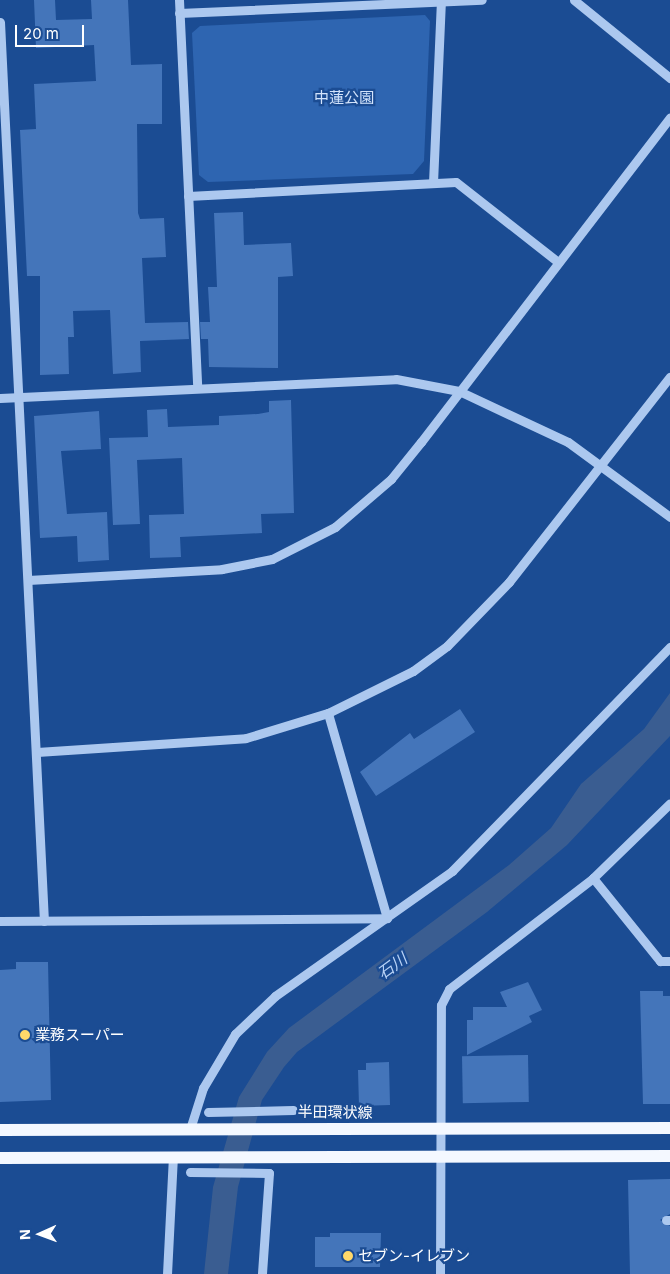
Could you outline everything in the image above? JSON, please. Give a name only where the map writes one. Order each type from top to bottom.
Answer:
[{"type":"main road","name":"半田環状線","points":[[0,1130],[277,1127],[440,1130],[670,1128]]},
{"type":"main road","points":[[0,1158],[269,1155],[441,1157],[670,1156]]},
{"type":"street","points":[[179,0],[197,386]]},
{"type":"street","points":[[180,13],[482,0]]},
{"type":"street","points":[[574,0],[670,78]]},
{"type":"street","points":[[433,183],[441,3]]},
{"type":"street","points":[[0,22],[44,921]]},
{"type":"street","points":[[28,580],[222,569],[272,559],[303,546],[362,507],[390,479],[670,117]]},
{"type":"street","points":[[188,196],[456,182],[558,262]]},
{"type":"street","points":[[37,752],[209,743],[286,728],[328,713],[380,690],[447,646],[509,582],[670,377]]},
{"type":"street","points":[[0,398],[359,378],[459,391],[568,442],[670,517]]},
{"type":"street","points":[[195,1129],[203,1088],[234,1034],[275,996],[452,871],[670,647]]},
{"type":"street","points":[[328,713],[387,918]]},
{"type":"street","points":[[440,1274],[441,1005],[449,989],[593,878],[670,803]]},
{"type":"street","points":[[593,878],[660,961],[670,961]]},
{"type":"street","points":[[0,921],[387,918]]},
{"type":"street","points":[[208,1112],[293,1110]]},
{"type":"street","points":[[167,1274],[173,1157]]},
{"type":"street","points":[[190,1172],[269,1173],[262,1274]]},
{"type":"green space","name":"中蓮公園","points":[[425,15],[430,21],[424,161],[413,174],[208,182],[199,175],[192,33],[200,26]]},
{"type":"water","name":"石川","points":[[670,693],[670,736],[567,845],[487,912],[297,1052],[284,1067],[262,1100],[238,1187],[228,1274],[204,1274],[213,1187],[239,1097],[267,1052],[289,1028],[509,865],[551,828],[581,784],[644,729]]},
{"type":"building","points":[[34,0],[55,0],[56,20],[92,19],[91,0],[128,0],[131,65],[162,64],[162,124],[137,124],[138,213],[140,219],[164,218],[166,257],[142,258],[145,323],[188,322],[189,339],[140,341],[141,372],[113,374],[110,310],[73,311],[74,337],[68,337],[69,374],[40,375],[40,276],[27,276],[20,130],[36,129],[34,84],[96,81],[94,45],[36,48]]},
{"type":"building","points":[[243,212],[244,245],[291,243],[293,276],[278,277],[278,368],[209,367],[208,339],[201,339],[200,322],[210,322],[208,287],[217,287],[214,213]]},
{"type":"building","points":[[291,400],[294,513],[261,514],[262,533],[180,537],[181,557],[150,558],[149,515],[184,514],[182,458],[137,460],[140,524],[113,525],[109,438],[148,437],[147,410],[167,409],[168,427],[219,425],[219,416],[269,412],[269,401]]},
{"type":"building","points":[[99,411],[101,449],[61,451],[67,514],[107,512],[109,560],[78,562],[77,536],[40,538],[34,416]]},
{"type":"building","points":[[460,709],[475,732],[376,796],[360,772],[410,733],[414,739]]},
{"type":"building","name":"業務スーパー","points":[[16,962],[48,962],[51,1100],[0,1102],[0,970],[16,969]]},
{"type":"building","points":[[528,982],[542,1010],[529,1016],[532,1022],[467,1055],[467,1020],[473,1020],[473,1007],[507,1007],[500,992]]},
{"type":"building","points":[[640,991],[663,991],[663,996],[670,996],[670,1104],[643,1104]]},
{"type":"building","points":[[528,1055],[529,1102],[463,1103],[462,1056]]},
{"type":"building","points":[[389,1062],[390,1105],[359,1106],[358,1070],[366,1070],[366,1063]]},
{"type":"building","points":[[670,1179],[670,1214],[660,1220],[670,1226],[670,1274],[630,1274],[628,1180]]},
{"type":"building","name":"セブン-イレブン","points":[[330,1233],[381,1233],[380,1267],[315,1267],[315,1237],[330,1237]]},
{"type":"place","name":"業務スーパー","points":[[25,1035]]},
{"type":"place","name":"セブン-イレブン","points":[[348,1256]]}]
